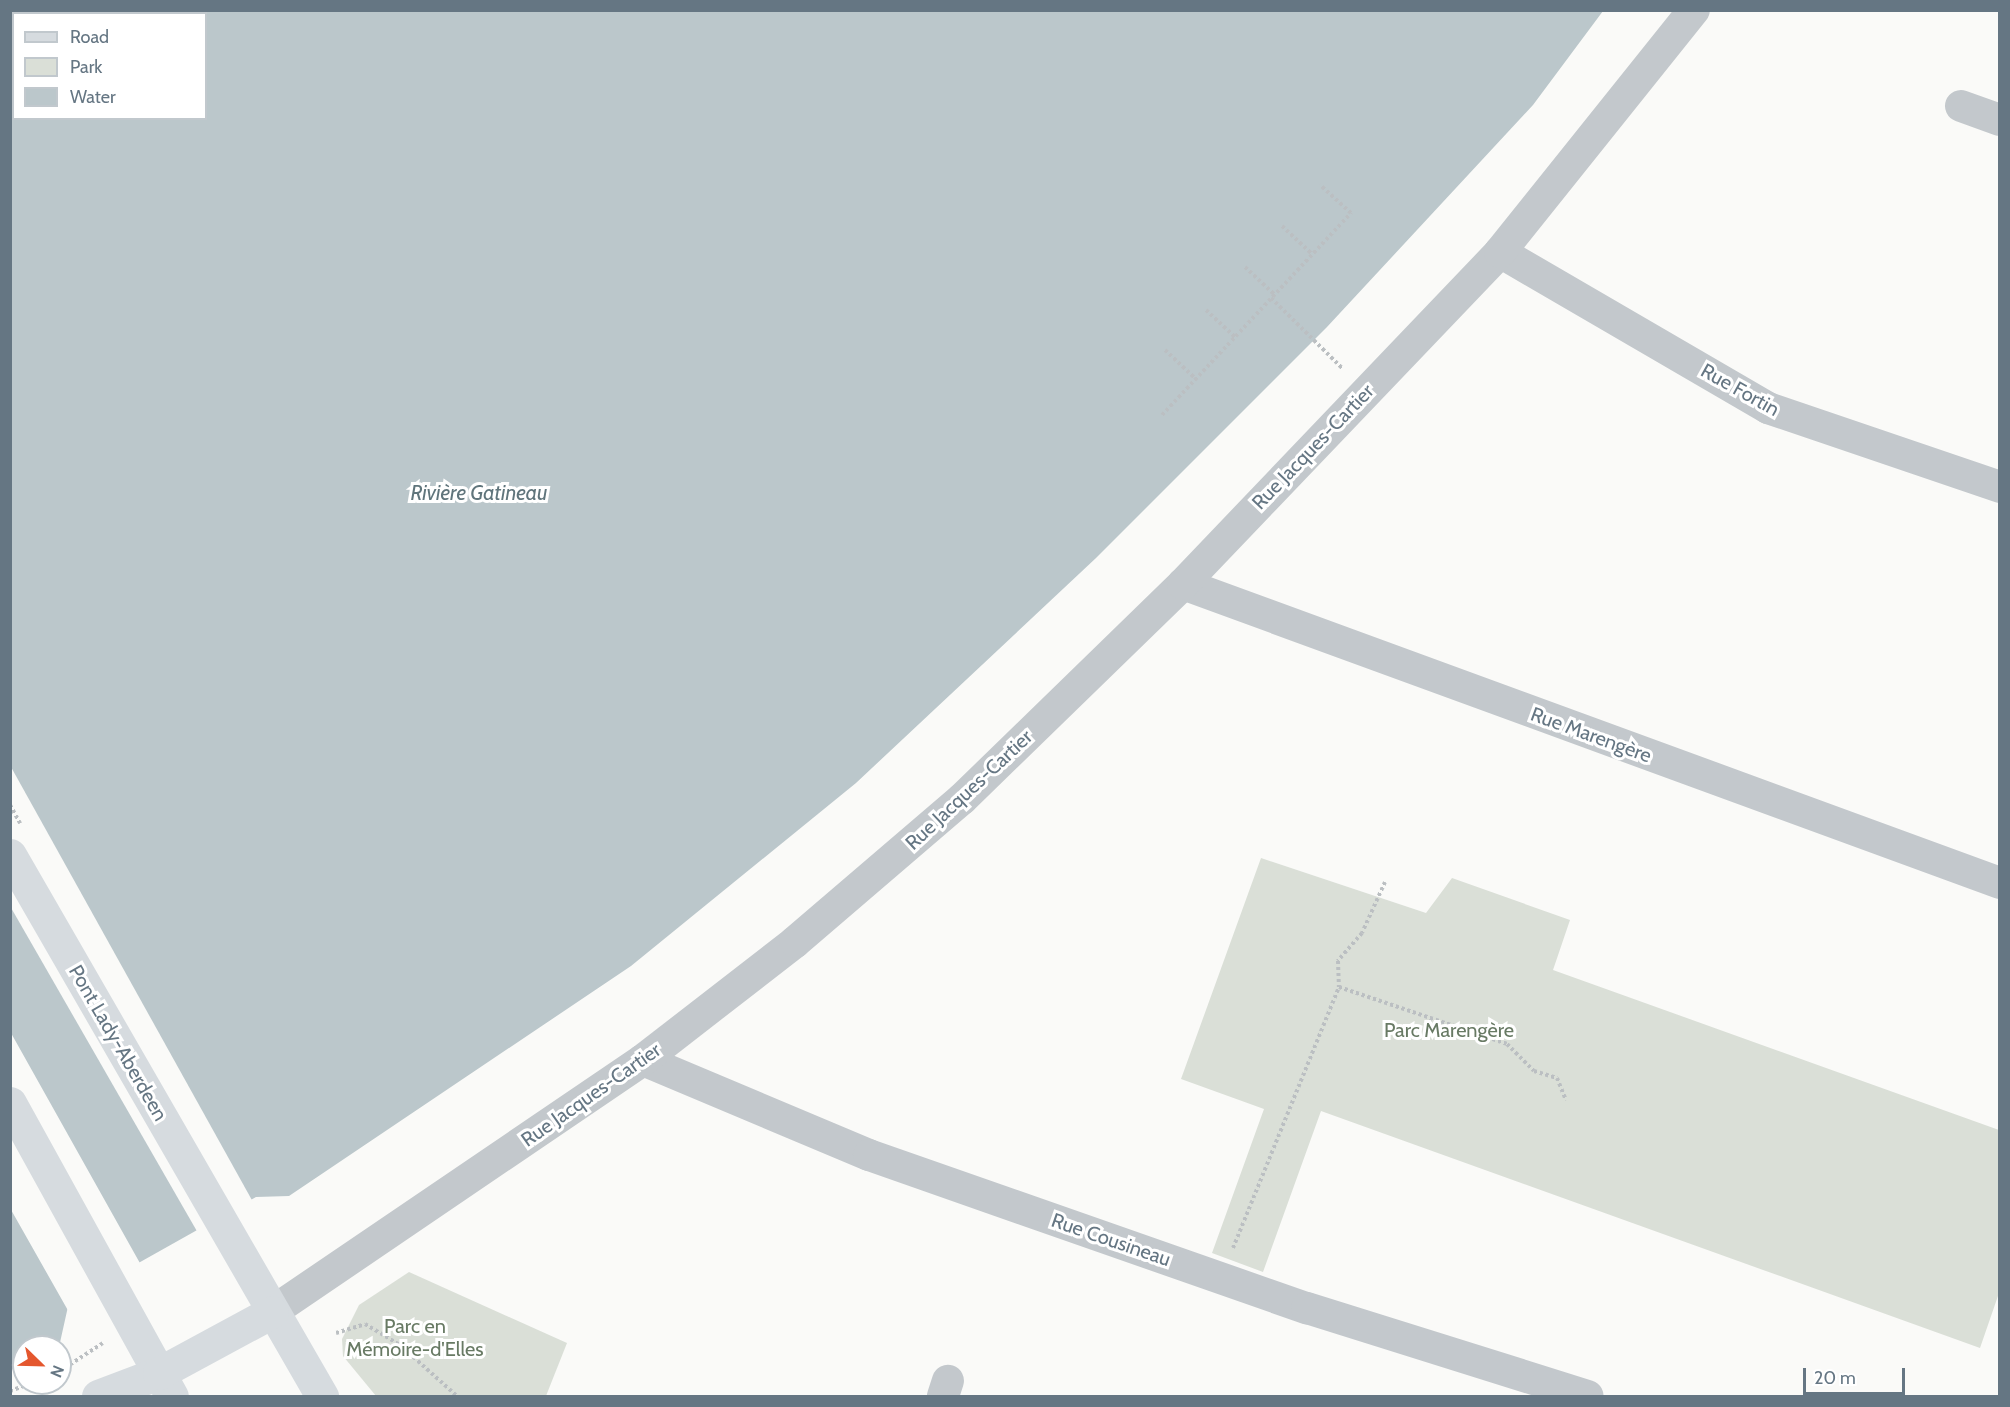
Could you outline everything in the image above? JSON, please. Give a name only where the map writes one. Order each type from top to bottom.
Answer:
[{"type":"main road","name":"Pont Lady-Aberdeen","points":[[10,855],[225,1232],[322,1396]]},
{"type":"main road","points":[[10,1103],[118,1293],[166,1385]]},
{"type":"main road","name":"Rue Jacques-Cartier","points":[[98,1396],[166,1385],[272,1312]]},
{"type":"street","name":"Rue Jacques-Cartier","points":[[272,1312],[643,1060],[880,872],[1183,584],[1500,252],[1694,10]]},
{"type":"street","points":[[1961,106],[2000,120]]},
{"type":"street","name":"Rue Fortin","points":[[1500,252],[1768,408],[2000,487]]},
{"type":"street","name":"Rue Marengère","points":[[1183,584],[2000,883]]},
{"type":"street","name":"Rue Cousineau","points":[[643,1060],[869,1155],[1220,1278],[1587,1396]]},
{"type":"path","points":[[1162,415],[1351,213],[1320,185]]},
{"type":"path","points":[[1282,226],[1312,254]]},
{"type":"path","points":[[1245,267],[1315,338]]},
{"type":"path","points":[[1206,310],[1235,337]]},
{"type":"path","points":[[1165,350],[1196,379]]},
{"type":"path","points":[[1220,1278],[1339,987],[1338,961],[1362,933],[1386,882]]},
{"type":"path","points":[[1339,987],[1507,1044],[1534,1071],[1557,1078],[1566,1100]]},
{"type":"path","points":[[336,1333],[365,1324],[400,1345],[457,1396]]},
{"type":"path","points":[[72,1363],[105,1342]]},
{"type":"green space","name":"Parc Marengère","points":[[1261,858],[1426,913],[1452,878],[1570,920],[1553,970],[1999,1130],[1999,1293],[1980,1348],[1321,1111],[1263,1272],[1212,1253],[1264,1109],[1181,1079]]},
{"type":"green space","name":"Parc en Mémoire-d'Elles","points":[[409,1272],[567,1343],[546,1396],[376,1396],[343,1356],[342,1339],[359,1305]]},
{"type":"water","name":"Rivière Gatineau","points":[[77,10],[1603,11],[1533,105],[1327,327],[1096,558],[856,783],[631,966],[289,1196],[256,1197],[69,1302],[62,1335],[12,1335],[11,1370],[11,67],[12,120],[207,120],[207,12],[74,12]]},
{"type":"pier","points":[[11,767],[253,1202],[198,1233],[10,906]]},
{"type":"pier","points":[[11,1033],[141,1265],[72,1304],[70,1314],[10,1208]]}]
